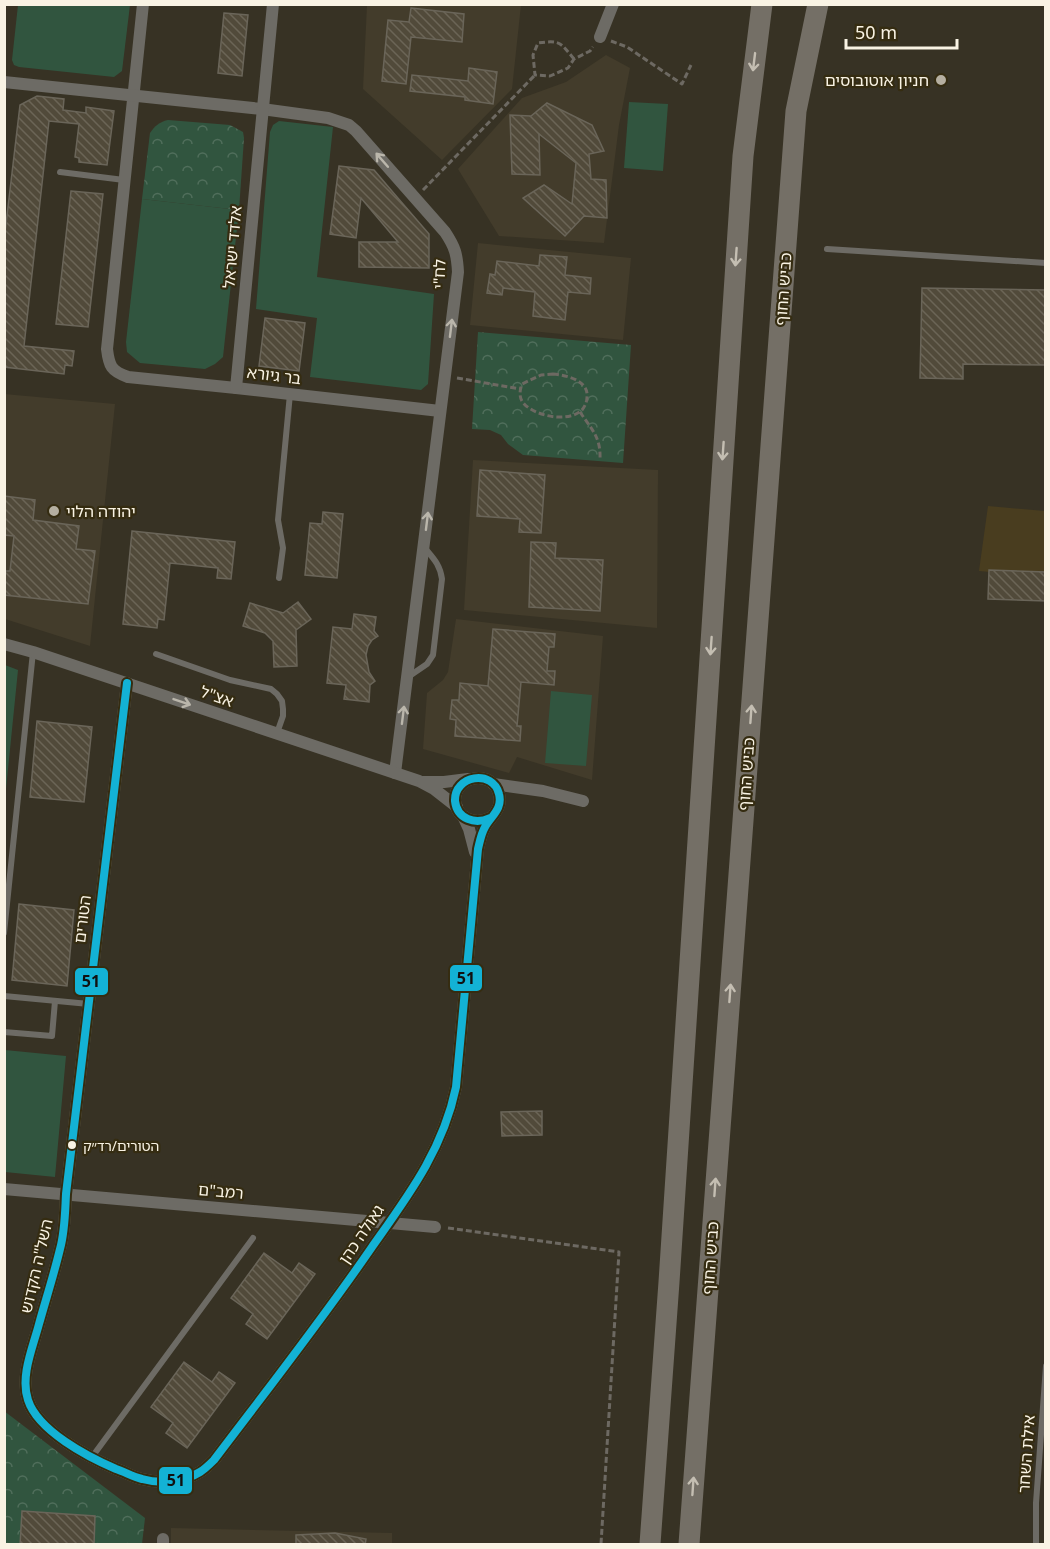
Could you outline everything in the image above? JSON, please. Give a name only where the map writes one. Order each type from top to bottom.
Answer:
[{"type":"highway","name":"כביש החוף","points":[[689,1545],[796,111],[818,4]]},
{"type":"highway","points":[[796,111],[826,4]]},
{"type":"highway","points":[[650,1545],[742,168],[760,8]]},
{"type":"street","points":[[124,180],[143,4]]},
{"type":"street","name":"אלדד ישראל","points":[[236,388],[273,4]]},
{"type":"street","points":[[600,37],[613,4]]},
{"type":"street","name":"לח\"י","points":[[4,82],[262,109],[328,118],[349,125],[445,232],[455,247],[458,272],[395,773]]},
{"type":"street","name":"בר גיורא","points":[[124,180],[106,349],[112,369],[128,377],[440,411]]},
{"type":"street","name":"אצ\"ל","points":[[4,644],[419,781],[434,789],[460,812]]},
{"type":"street","name":"הטורים","points":[[66,1194],[127,683]]},
{"type":"street","points":[[499,807],[499,793],[493,784],[484,778],[470,779],[458,788],[456,796],[460,812],[469,820],[476,822],[490,818],[505,800],[528,789]]},
{"type":"street","name":"אצ\"ל","points":[[419,781],[444,782],[470,779]]},
{"type":"street","points":[[493,784],[543,791],[583,801]]},
{"type":"street","name":"גאולה כהן","points":[[460,812],[471,835],[477,862]]},
{"type":"street","name":"גאולה כהן","points":[[92,1457],[142,1479],[162,1482],[182,1479],[200,1472],[214,1460],[342,1291],[432,1156],[440,1141],[452,1106],[459,1065],[480,838],[490,818]]},
{"type":"street","name":"רמב\"ם","points":[[4,1189],[435,1227]]},
{"type":"street","name":"השל\"ה הקדוש","points":[[66,1194],[65,1224],[61,1246],[28,1365],[26,1386],[28,1400],[35,1414],[47,1427],[66,1442],[92,1457]]},
{"type":"lane","points":[[60,172],[124,180]]},
{"type":"lane","points":[[827,249],[1046,263]]},
{"type":"lane","points":[[279,578],[283,548],[278,520],[290,394]]},
{"type":"lane","points":[[407,677],[428,664],[433,655],[442,579],[441,569],[423,547]]},
{"type":"lane","points":[[4,933],[33,652]]},
{"type":"lane","points":[[156,654],[230,680],[271,689],[282,700],[283,709],[277,734]]},
{"type":"lane","points":[[4,996],[89,1004]]},
{"type":"lane","points":[[4,1032],[52,1036],[56,1001]]},
{"type":"lane","points":[[92,1457],[253,1238]]},
{"type":"lane","name":"אילת השחר","points":[[1036,1545],[1036,1503],[1046,1366]]},
{"type":"path","points":[[415,198],[535,75],[550,76],[568,68],[574,59],[590,51],[600,37],[627,47],[682,84],[691,65]]},
{"type":"path","points":[[535,75],[533,55],[538,43],[555,41],[564,47],[574,59]]},
{"type":"path","points":[[541,375],[572,377],[584,386],[587,392],[585,405],[580,412],[555,417],[531,410],[520,397],[522,384],[541,375]]},
{"type":"path","points":[[444,376],[520,389]]},
{"type":"path","points":[[580,412],[598,439],[600,460]]},
{"type":"path","points":[[435,1227],[619,1252],[601,1545]]},
{"type":"shaded area","points":[[367,5],[521,5],[512,89],[442,160],[363,89]]},
{"type":"shaded area","points":[[606,55],[630,68],[619,125],[604,243],[499,236],[458,169],[522,98],[566,82]]},
{"type":"shaded area","points":[[478,243],[631,258],[623,340],[470,325]]},
{"type":"shaded area","name":"יהודה הלוי","points":[[4,394],[115,404],[90,646],[5,619]]},
{"type":"shaded area","points":[[473,460],[658,470],[657,628],[464,610]]},
{"type":"shaded area","points":[[988,506],[1045,511],[1045,577],[979,571]]},
{"type":"shaded area","points":[[456,619],[603,636],[592,780],[517,757],[509,773],[423,749],[427,693],[443,680],[448,672]]},
{"type":"shaded area","points":[[171,1528],[392,1533],[392,1544],[171,1544]]},
{"type":"green space","points":[[18,5],[130,5],[122,71],[114,77],[14,65],[12,60]]},
{"type":"green space","points":[[629,102],[668,104],[663,171],[624,168]]},
{"type":"green space","points":[[168,120],[230,125],[243,132],[239,210],[142,199],[150,133],[162,122]]},
{"type":"green space","points":[[279,121],[333,127],[317,277],[434,294],[428,384],[421,390],[310,377],[317,318],[256,309],[270,132],[273,125]]},
{"type":"green space","points":[[142,199],[239,210],[223,357],[205,369],[140,363],[127,352],[126,342]]},
{"type":"green space","points":[[478,332],[631,345],[623,463],[523,455],[508,444],[501,435],[490,430],[472,429]]},
{"type":"green space","points":[[4,665],[18,670],[5,799]]},
{"type":"green space","points":[[551,691],[592,695],[586,766],[545,763]]},
{"type":"green space","points":[[5,1050],[66,1056],[55,1177],[5,1172]]},
{"type":"green space","points":[[4,1411],[145,1518],[142,1544],[5,1544]]},
{"type":"building","points":[[411,8],[464,14],[462,42],[411,37],[406,84],[382,81],[388,20],[409,22]]},
{"type":"building","points":[[224,13],[248,15],[242,76],[218,73]]},
{"type":"building","points":[[469,68],[497,72],[493,104],[465,100],[465,97],[410,91],[412,75],[468,81]]},
{"type":"building","points":[[37,96],[64,99],[63,110],[86,113],[86,107],[114,111],[107,165],[79,162],[79,158],[75,157],[79,124],[49,121],[24,346],[74,351],[72,366],[65,365],[64,374],[4,367],[4,241],[20,105]]},
{"type":"building","points":[[547,103],[592,125],[604,151],[589,154],[591,179],[606,180],[607,218],[584,216],[565,236],[523,198],[544,185],[572,204],[576,163],[539,134],[540,175],[512,174],[510,115],[531,116]]},
{"type":"building","points":[[339,166],[374,170],[429,234],[429,268],[359,267],[359,242],[398,242],[361,198],[356,238],[330,234]]},
{"type":"building","points":[[71,191],[103,194],[88,327],[56,324]]},
{"type":"building","points":[[540,255],[567,257],[565,275],[591,278],[590,294],[568,292],[565,320],[533,316],[535,292],[503,288],[502,295],[487,293],[490,274],[495,275],[497,261],[539,266]]},
{"type":"building","points":[[922,288],[1046,290],[1046,365],[963,364],[963,379],[920,378]]},
{"type":"building","points":[[265,318],[305,323],[299,371],[259,366]]},
{"type":"building","points":[[480,470],[545,475],[541,533],[519,532],[520,519],[477,516]]},
{"type":"building","points":[[4,496],[35,500],[33,520],[79,526],[76,549],[95,551],[88,604],[4,595],[4,571],[10,571],[14,536],[4,535]]},
{"type":"building","points":[[323,512],[343,514],[337,578],[305,575],[310,523],[322,524]]},
{"type":"building","points":[[132,531],[235,542],[231,579],[217,578],[218,568],[170,563],[164,620],[158,619],[157,628],[123,624]]},
{"type":"building","points":[[531,542],[556,543],[555,558],[603,560],[600,611],[529,607]]},
{"type":"building","points":[[989,570],[1046,572],[1046,601],[988,599]]},
{"type":"building","points":[[298,602],[311,619],[296,630],[297,666],[274,667],[273,641],[265,633],[243,626],[250,603],[283,613]]},
{"type":"building","points":[[354,614],[376,617],[374,631],[378,636],[368,646],[366,655],[369,672],[375,681],[370,685],[369,702],[344,699],[346,685],[327,683],[333,627],[352,629]]},
{"type":"building","points":[[493,629],[555,634],[554,647],[549,647],[547,671],[555,671],[554,685],[521,682],[517,726],[521,726],[520,741],[455,736],[456,720],[450,719],[452,700],[459,700],[460,683],[488,686]]},
{"type":"building","points":[[37,721],[92,727],[84,802],[30,797]]},
{"type":"building","points":[[19,904],[74,910],[67,986],[12,980]]},
{"type":"building","points":[[542,1111],[542,1135],[502,1136],[501,1112]]},
{"type":"building","points":[[264,1253],[292,1273],[299,1263],[315,1274],[267,1339],[246,1324],[253,1314],[231,1298]]},
{"type":"building","points":[[184,1362],[212,1382],[219,1372],[235,1383],[187,1448],[166,1433],[173,1423],[151,1407]]},
{"type":"building","points":[[22,1511],[95,1516],[94,1545],[20,1545]]},
{"type":"building","points":[[335,1533],[366,1539],[365,1545],[296,1545],[296,1535]]},
{"type":"transit line","name":"51","points":[[127,683],[63,1235],[28,1362],[26,1391],[28,1400],[42,1422],[65,1442],[92,1458],[135,1477],[149,1481],[179,1480],[200,1472],[214,1460],[353,1274],[423,1172],[442,1131],[456,1087],[478,849],[484,830],[498,808],[500,799],[495,786],[482,778],[474,778],[461,785],[456,792],[455,801],[459,812],[468,819],[478,821],[490,818]]},
{"type":"place","name":"חניון אוטובוסים","points":[[941,80]]},
{"type":"place","name":"יהודה הלוי","points":[[54,511]]},
{"type":"place","name":"הטורים/רד״ק","points":[[72,1145]]}]
